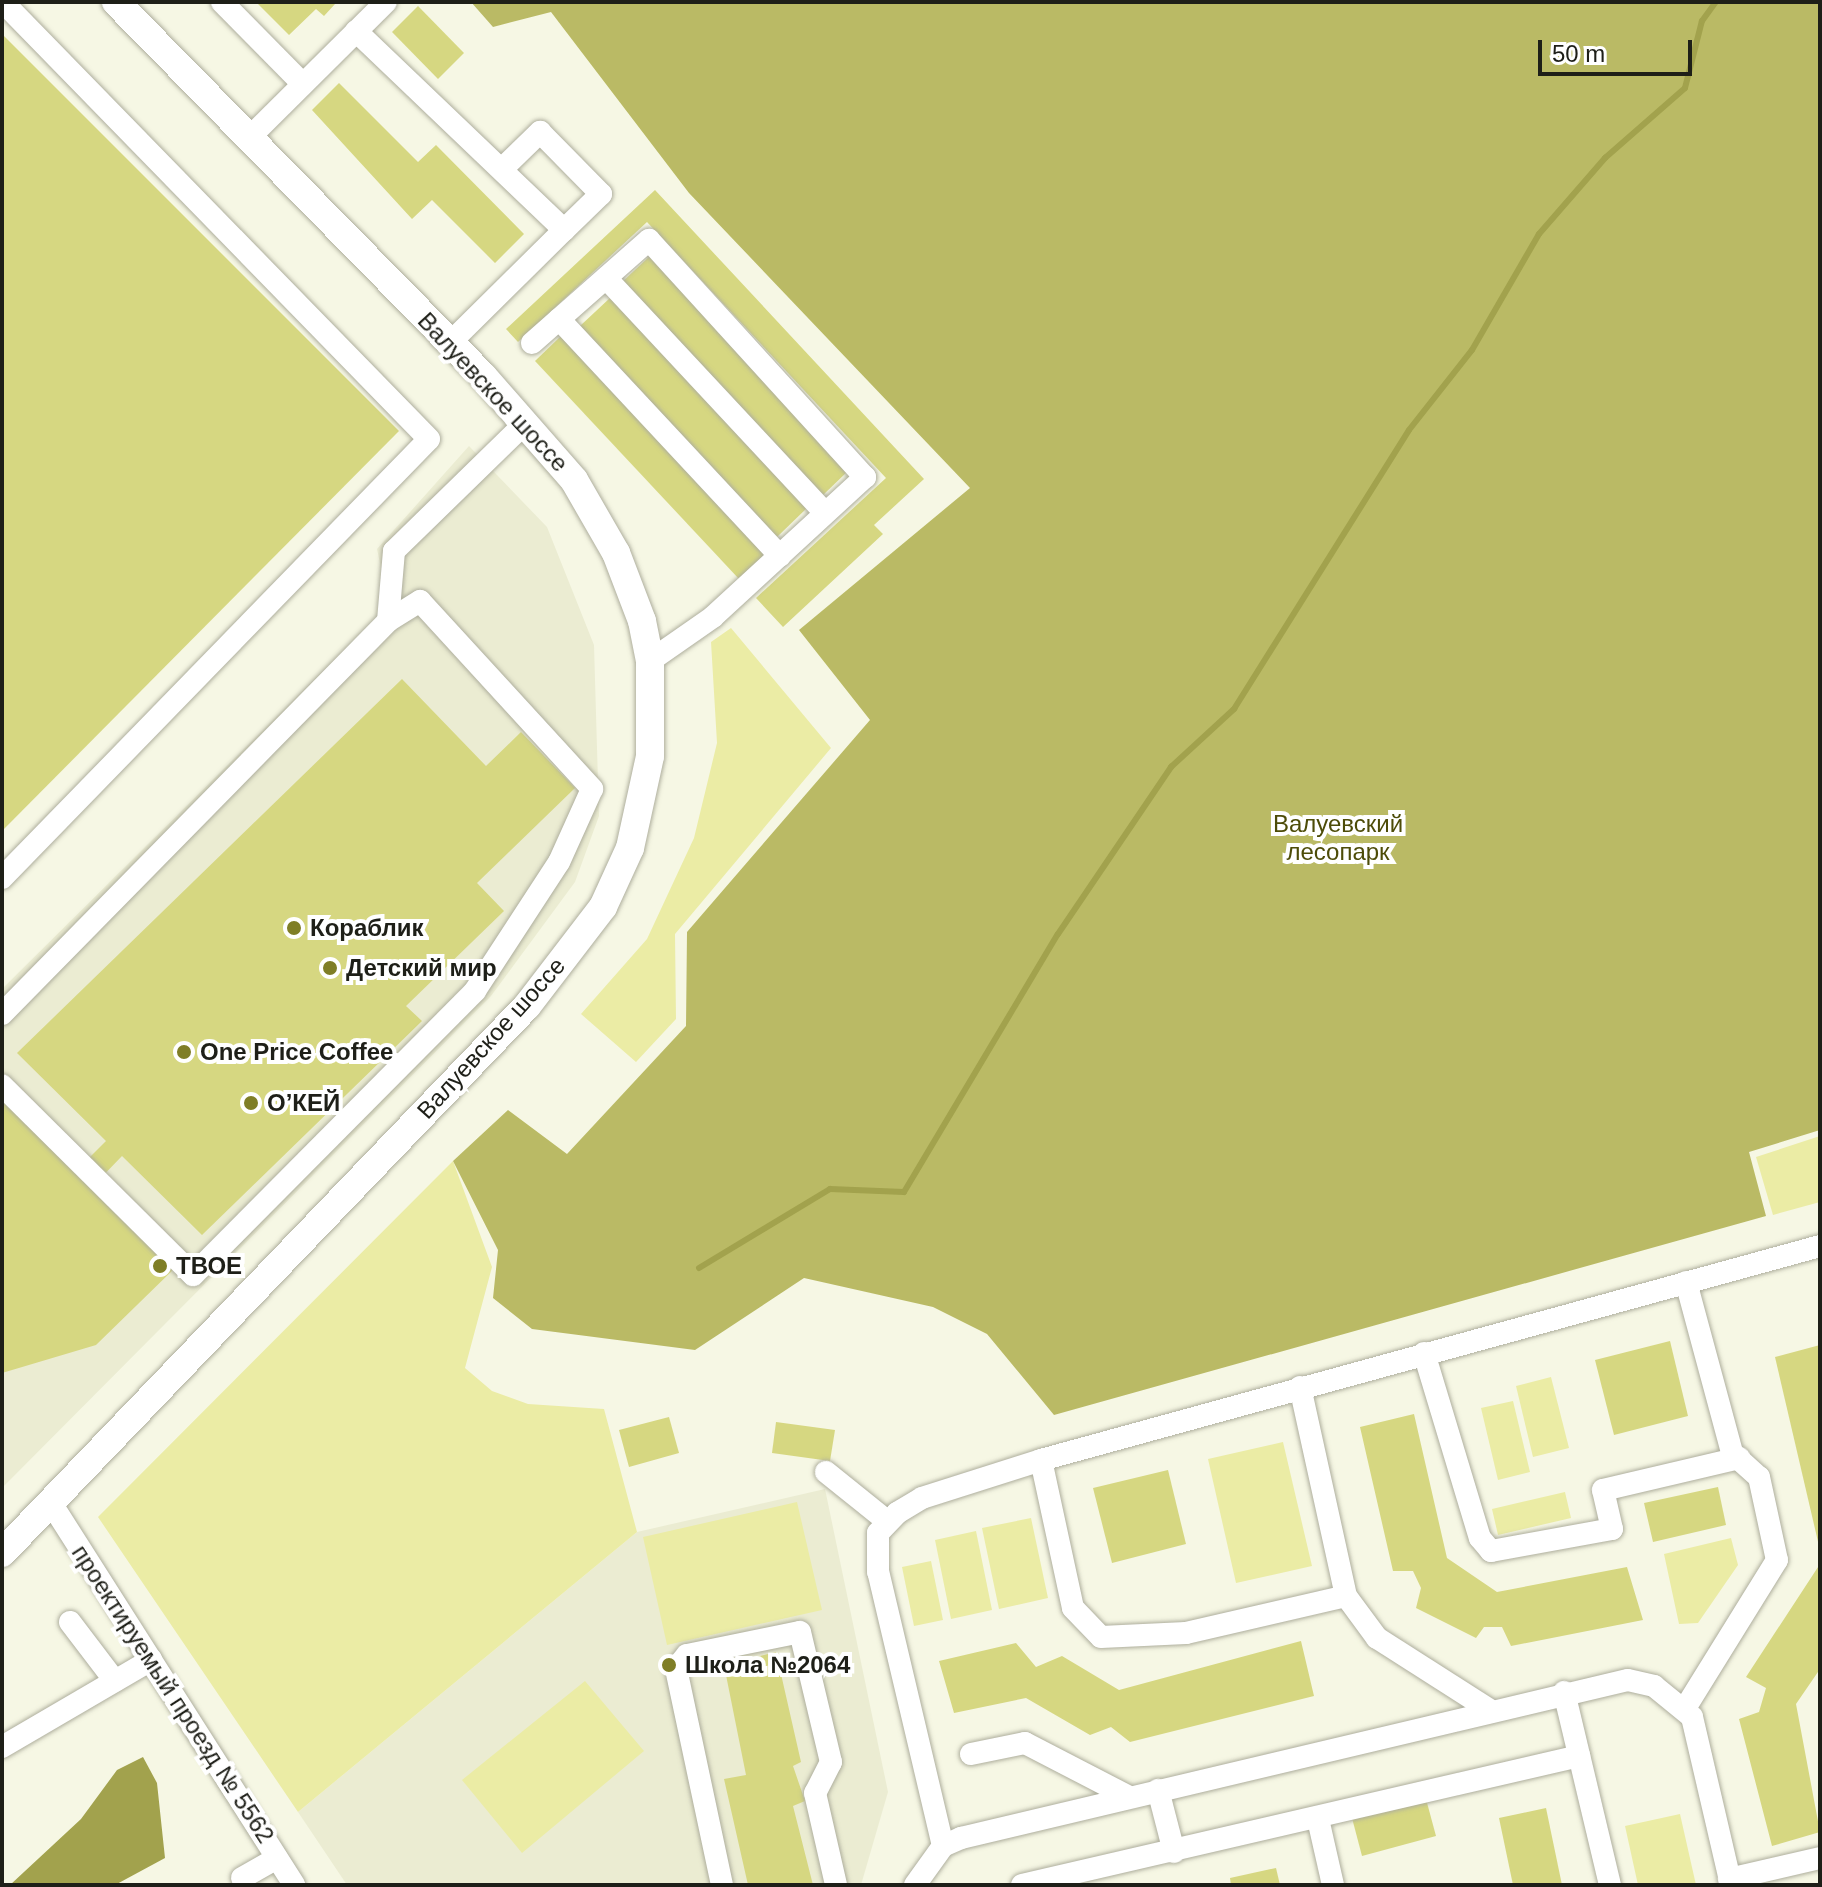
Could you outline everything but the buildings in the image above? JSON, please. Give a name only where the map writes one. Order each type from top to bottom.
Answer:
[{"type":"main road","name":"Валуевское шоссе","points":[[2,1553],[527,1006],[603,907],[645,790],[650,661],[616,553],[574,480],[526,422],[116,2]]},
{"type":"street","points":[[2,878],[429,439],[3,2]]},
{"type":"street","points":[[222,2],[303,84]]},
{"type":"street","points":[[248,139],[386,2]]},
{"type":"street","points":[[356,31],[503,168],[564,230]]},
{"type":"street","points":[[450,343],[601,194],[540,132],[503,168]]},
{"type":"street","points":[[532,343],[649,240],[865,477],[780,556],[650,661]]},
{"type":"street","points":[[606,278],[825,513]]},
{"type":"street","points":[[559,319],[780,556]]},
{"type":"street","points":[[388,621],[394,551],[526,422]]},
{"type":"street","points":[[2,1014],[388,621],[420,601],[592,789],[559,862],[475,991],[193,1275],[2,1085]]},
{"type":"street","points":[[943,1846],[875,1549],[887,1521],[920,1490],[1041,1460],[1820,1246]]},
{"type":"street","points":[[1686,1282],[1739,1458],[1759,1477],[1777,1560],[1686,1707],[1730,1882],[1791,1875],[1820,1858]]},
{"type":"street","points":[[1424,1353],[1480,1538],[1499,1553],[1537,1554],[1592,1541],[1612,1529],[1603,1490],[1739,1458]]},
{"type":"street","points":[[1300,1387],[1346,1596],[1377,1638],[1490,1710]]},
{"type":"street","points":[[1041,1460],[1073,1608],[1101,1637],[1172,1636],[1346,1596]]},
{"type":"street","points":[[826,1472],[887,1521]]},
{"type":"street","name":"проектируемый проезд № 5562","points":[[51,1503],[294,1885]]},
{"type":"street","points":[[70,1622],[115,1681]]},
{"type":"street","points":[[722,1885],[676,1668],[687,1655],[800,1632],[831,1762],[815,1793],[836,1885]]},
{"type":"street","points":[[2,1747],[151,1660]]},
{"type":"street","points":[[915,1885],[943,1846],[1129,1797],[1564,1692],[1636,1680],[1686,1707]]},
{"type":"street","points":[[1564,1692],[1610,1885]]},
{"type":"street","points":[[971,1754],[1025,1743],[1129,1797]]},
{"type":"street","points":[[1022,1885],[1051,1882],[1579,1756]]},
{"type":"street","points":[[1158,1790],[1174,1852]]},
{"type":"street","points":[[1318,1819],[1333,1885]]},
{"type":"street","points":[[242,1878],[277,1858]]},
{"type":"shaded area","points":[[469,446],[547,527],[594,645],[599,816],[575,882],[491,996],[2,1488],[2,989],[389,605],[377,549]]},
{"type":"shaded area","name":"Школа №2064","points":[[825,1489],[888,1792],[861,1885],[347,1885],[298,1812],[637,1532]]},
{"type":"shaded area","points":[[143,1757],[157,1783],[165,1858],[115,1885],[10,1885],[81,1819],[117,1770]]},
{"type":"green space","name":"Валуевский лесопарк","points":[[471,2],[1820,2],[1820,1130],[1749,1152],[1766,1216],[1054,1415],[987,1334],[933,1307],[804,1278],[695,1350],[532,1329],[493,1298],[498,1250],[453,1161],[508,1110],[567,1154],[686,1026],[687,932],[870,720],[799,630],[970,488],[689,193],[551,12],[493,27]]},
{"type":"green space","points":[[731,628],[831,748],[675,934],[676,1019],[636,1062],[581,1014],[647,939],[694,838],[717,743],[711,642]]},
{"type":"green space","points":[[1820,1136],[1820,1202],[1773,1215],[1756,1157]]},
{"type":"green space","points":[[453,1161],[492,1267],[465,1368],[492,1391],[528,1404],[604,1409],[637,1532],[298,1812],[98,1517]]},
{"type":"green space","points":[[1551,1377],[1569,1448],[1533,1457],[1516,1386]]},
{"type":"green space","points":[[1513,1401],[1530,1472],[1498,1480],[1481,1408]]},
{"type":"green space","points":[[1283,1442],[1312,1566],[1236,1583],[1208,1459]]},
{"type":"green space","points":[[1565,1492],[1571,1518],[1498,1535],[1492,1509]]},
{"type":"green space","points":[[797,1502],[822,1610],[667,1645],[643,1537]]},
{"type":"green space","points":[[1031,1518],[1048,1598],[999,1609],[982,1528]]},
{"type":"green space","points":[[976,1531],[992,1610],[951,1619],[935,1540]]},
{"type":"green space","points":[[1731,1538],[1738,1565],[1698,1623],[1679,1624],[1664,1554]]},
{"type":"green space","points":[[931,1561],[943,1620],[914,1626],[902,1567]]},
{"type":"green space","points":[[585,1681],[644,1751],[522,1853],[462,1780]]},
{"type":"green space","points":[[1680,1814],[1696,1885],[1638,1885],[1625,1826]]},
{"type":"waterway","points":[[699,1268],[830,1189],[904,1192],[1058,934],[1171,767],[1234,709],[1409,430],[1472,350],[1539,234],[1605,158],[1685,88],[1702,21],[1716,2]]},
{"type":"place","name":"Кораблик","points":[[294,928]]},
{"type":"place","name":"Детский мир","points":[[330,968]]},
{"type":"place","name":"One Price Coffee","points":[[184,1052]]},
{"type":"place","name":"О’КЕЙ","points":[[251,1103]]},
{"type":"place","name":"ТВОЕ","points":[[160,1266]]},
{"type":"place","name":"Школа №2064","points":[[669,1665]]}]
